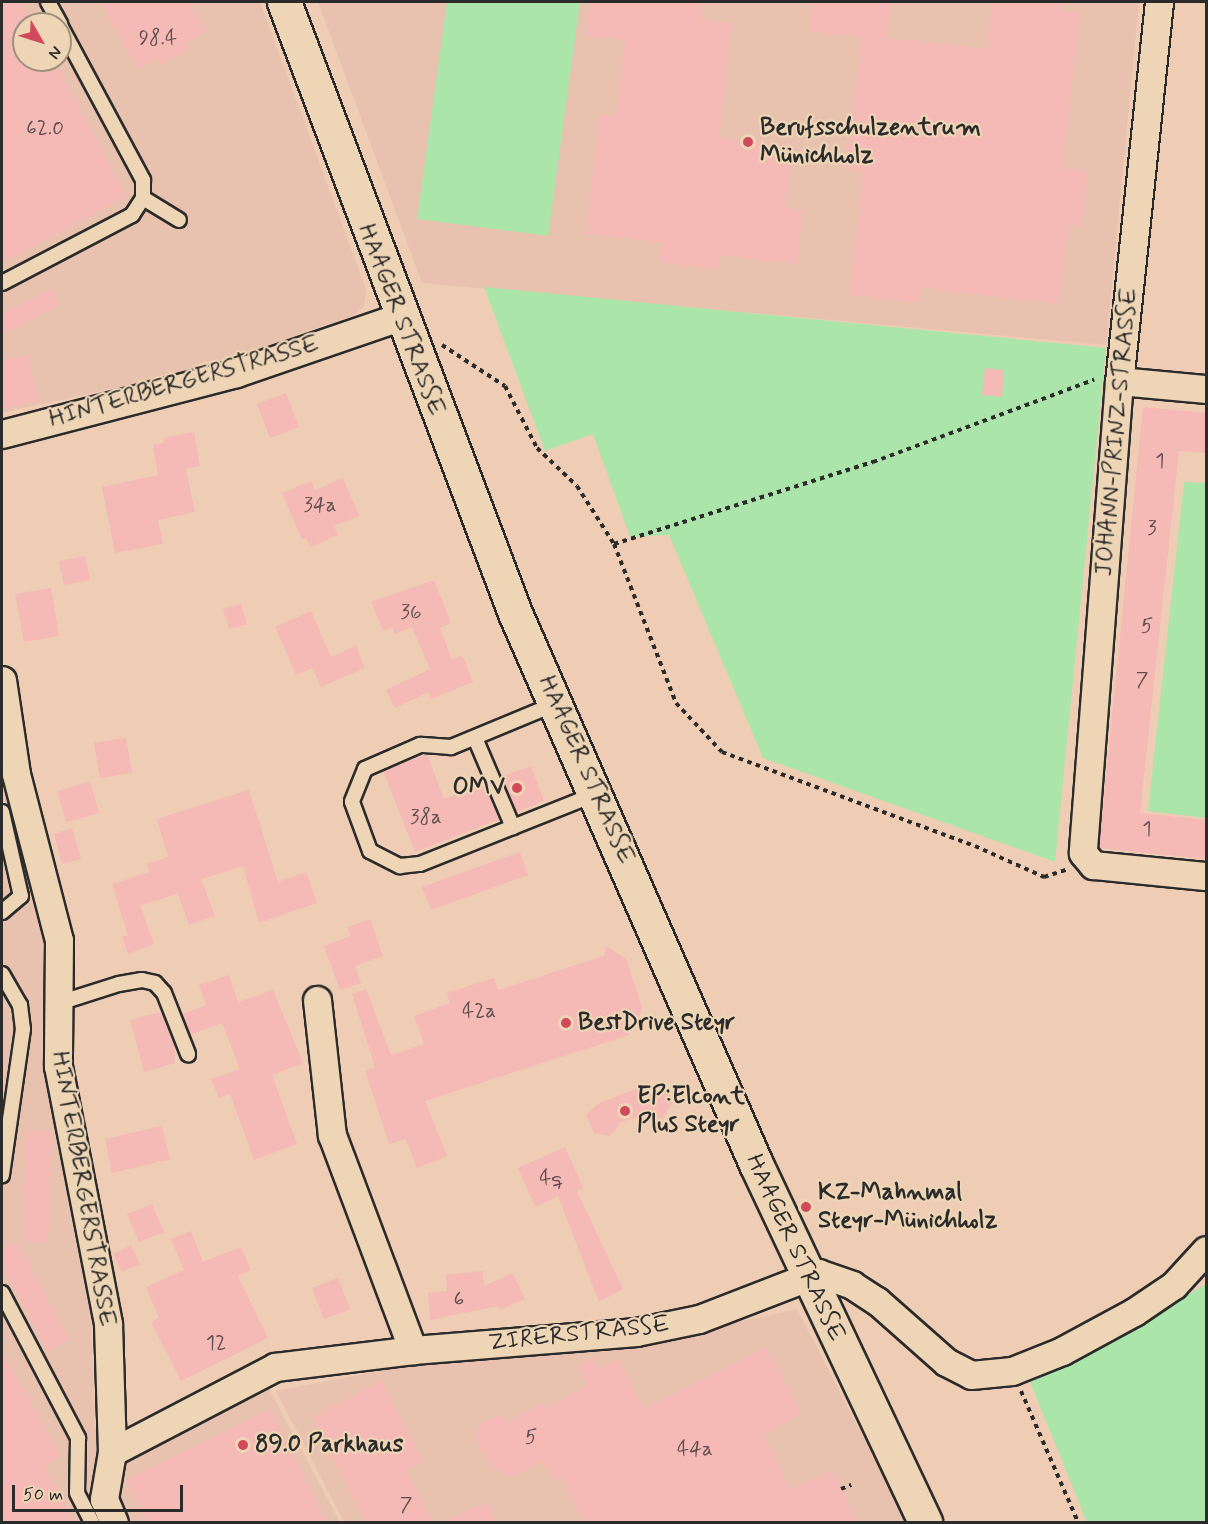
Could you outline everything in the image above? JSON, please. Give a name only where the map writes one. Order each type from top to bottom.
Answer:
[{"type":"main road","name":"HAAGER STRASSE","points":[[284,2],[511,603],[808,1275],[926,1522]]},
{"type":"street","name":"JOHANN-PRINZ-STRASSE","points":[[1086,862],[1083,853],[1121,375],[1159,2]]},
{"type":"street","name":"HINTERBERGERSTRASSE","points":[[2,434],[405,327]]},
{"type":"street","points":[[1121,375],[1206,388]]},
{"type":"street","name":"HINTERBERGERSTRASSE","points":[[2,680],[16,774],[60,940],[58,1066],[108,1324],[112,1452]]},
{"type":"street","points":[[1086,862],[1206,876]]},
{"type":"street","points":[[317,1000],[332,1135],[413,1350]]},
{"type":"street","points":[[808,1275],[831,1275],[852,1285],[946,1362],[963,1371],[990,1375],[1012,1371],[1062,1351],[1134,1312],[1174,1285],[1206,1250]]},
{"type":"street","name":"ZIRERSTRASSE","points":[[112,1452],[275,1367],[413,1350],[636,1332],[699,1319],[808,1275]]},
{"type":"street","points":[[112,1452],[104,1499],[114,1522]]},
{"type":"lane","points":[[2,283],[132,215],[142,198],[143,180],[72,47]]},
{"type":"lane","points":[[142,198],[179,220]]},
{"type":"lane","points":[[557,703],[451,747],[420,746],[365,769],[352,802],[370,851],[400,866],[420,864],[597,794]]},
{"type":"lane","points":[[475,738],[513,827]]},
{"type":"lane","points":[[2,812],[21,896],[2,912]]},
{"type":"lane","points":[[2,974],[20,1005],[23,1029],[2,1175]]},
{"type":"lane","points":[[59,1003],[130,982],[155,983],[164,993],[188,1054]]},
{"type":"lane","points":[[3,1299],[78,1437],[77,1493],[92,1522]]},
{"type":"path","points":[[405,327],[456,351],[504,386],[537,448],[578,486],[614,544],[676,704],[722,752],[975,846],[1044,877],[1086,862]]},
{"type":"path","points":[[614,544],[873,462],[1121,375]]},
{"type":"path","points":[[1012,1371],[1078,1522]]},
{"type":"path","points":[[841,1489],[851,1485]]},
{"type":"shaded area","points":[[2,2],[260,2],[366,289],[364,306],[354,315],[200,369],[2,413]]},
{"type":"shaded area","name":"Berufsschulzentrum Münichholz","points":[[318,2],[1139,2],[1106,345],[422,283]]},
{"type":"shaded area","points":[[2,744],[47,957],[71,1202],[91,1318],[95,1425],[109,1448],[128,1455],[269,1389],[340,1522],[2,1522]]},
{"type":"shaded area","points":[[797,1309],[907,1522],[344,1522],[276,1391],[420,1363],[652,1341]]},
{"type":"green space","points":[[447,2],[580,2],[548,236],[417,219]]},
{"type":"green space","points":[[484,287],[1106,348],[1055,862],[763,758],[669,535],[630,537],[593,434],[545,451]]},
{"type":"green space","points":[[1184,482],[1206,483],[1206,818],[1148,811]]},
{"type":"green space","points":[[1206,1284],[1206,1522],[1087,1522],[1030,1382],[1090,1354]]},
{"type":"building","points":[[2,2],[21,2],[27,12],[12,12],[12,72],[59,72],[126,196],[2,263]]},
{"type":"building","points":[[101,2],[189,2],[205,32],[184,43],[188,50],[160,65],[156,58],[137,69]]},
{"type":"building","points":[[590,2],[703,2],[700,20],[731,23],[719,138],[792,146],[785,208],[803,210],[797,264],[720,255],[718,269],[659,262],[661,242],[586,234],[599,114],[616,116],[625,40],[586,36]]},
{"type":"building","points":[[812,2],[891,2],[887,38],[986,49],[992,2],[1060,2],[1059,10],[1080,12],[1062,168],[1087,171],[1081,227],[1068,225],[1058,304],[922,288],[919,303],[849,295],[863,171],[846,169],[861,37],[809,32]]},
{"type":"building","points":[[51,289],[59,305],[2,335],[2,314]]},
{"type":"building","points":[[27,355],[38,401],[2,409],[2,361]]},
{"type":"building","points":[[985,368],[1004,370],[1002,397],[982,395]]},
{"type":"building","points":[[286,393],[299,427],[270,438],[257,404]]},
{"type":"building","points":[[1143,407],[1206,413],[1206,453],[1179,451],[1140,813],[1206,820],[1206,859],[1099,848]]},
{"type":"building","points":[[194,432],[200,466],[186,469],[195,512],[158,520],[163,544],[115,553],[102,487],[158,475],[153,445],[164,443],[163,438]]},
{"type":"building","points":[[343,478],[359,516],[334,526],[338,535],[310,547],[306,538],[302,540],[282,493],[311,481],[315,490]]},
{"type":"building","points":[[85,556],[90,580],[64,585],[59,561]]},
{"type":"building","points":[[434,580],[451,623],[440,628],[452,660],[462,655],[473,682],[431,699],[428,692],[395,708],[386,690],[430,669],[412,627],[395,634],[392,627],[383,631],[371,602]]},
{"type":"building","points":[[51,588],[59,636],[24,642],[15,594]]},
{"type":"building","points":[[241,604],[247,624],[229,629],[223,609]]},
{"type":"building","points":[[311,611],[331,657],[356,646],[365,668],[321,687],[312,668],[296,675],[275,627]]},
{"type":"building","points":[[126,738],[132,773],[100,778],[94,743]]},
{"type":"building","points":[[427,754],[444,799],[485,784],[500,819],[415,852],[383,771]]},
{"type":"building","points":[[531,766],[544,801],[516,812],[501,777]]},
{"type":"building","points":[[90,782],[99,813],[66,822],[57,791]]},
{"type":"building","points":[[249,790],[278,882],[306,872],[317,903],[259,923],[243,866],[201,879],[215,916],[189,925],[178,894],[140,905],[154,944],[128,954],[122,937],[128,935],[112,884],[149,872],[147,864],[168,857],[157,819]]},
{"type":"building","points":[[72,828],[81,859],[62,864],[54,834]]},
{"type":"building","points":[[520,852],[528,875],[431,910],[422,887]]},
{"type":"building","points":[[370,919],[383,956],[355,966],[361,983],[340,990],[324,946],[350,936],[348,927]]},
{"type":"building","points":[[606,946],[626,959],[642,1007],[639,1018],[625,1023],[629,1035],[425,1101],[447,1156],[417,1168],[406,1139],[389,1144],[365,1071],[375,1067],[352,994],[366,989],[391,1055],[424,1044],[414,1016],[450,1003],[447,993],[494,978],[498,990],[604,956]]},
{"type":"building","points":[[229,975],[238,1002],[273,990],[303,1063],[272,1075],[297,1144],[254,1160],[230,1094],[219,1098],[211,1079],[240,1069],[222,1023],[190,1035],[182,1014],[206,1005],[199,985]]},
{"type":"building","points":[[162,1012],[174,1042],[175,1063],[144,1072],[130,1020]]},
{"type":"building","points":[[645,1085],[665,1086],[673,1102],[662,1119],[647,1114],[621,1122],[610,1136],[594,1133],[586,1115],[598,1104]]},
{"type":"building","points":[[162,1126],[170,1159],[112,1173],[105,1139]]},
{"type":"building","points":[[26,1130],[52,1131],[48,1242],[23,1241]]},
{"type":"building","points":[[565,1147],[583,1188],[577,1191],[623,1289],[599,1302],[558,1196],[535,1207],[518,1168]]},
{"type":"building","points":[[152,1204],[164,1232],[139,1242],[127,1214]]},
{"type":"building","points":[[191,1231],[203,1262],[241,1247],[251,1270],[238,1276],[268,1338],[181,1381],[151,1322],[159,1318],[146,1287],[184,1270],[171,1239]]},
{"type":"building","points":[[16,1241],[69,1340],[48,1351],[2,1265],[2,1249]]},
{"type":"building","points":[[131,1245],[140,1264],[122,1272],[113,1254]]},
{"type":"building","points":[[483,1271],[484,1286],[513,1273],[525,1299],[500,1310],[498,1306],[430,1320],[428,1293],[447,1291],[446,1275]]},
{"type":"building","points":[[338,1278],[350,1309],[324,1319],[312,1288]]},
{"type":"building","points":[[766,1347],[801,1414],[763,1434],[790,1490],[832,1470],[857,1522],[583,1522],[561,1477],[553,1481],[543,1460],[512,1477],[491,1467],[473,1435],[482,1423],[502,1414],[506,1423],[541,1403],[544,1410],[587,1385],[578,1366],[594,1357],[599,1369],[618,1359],[644,1409]]},
{"type":"building","points":[[2,1351],[60,1456],[44,1465],[74,1522],[2,1522]]},
{"type":"building","points":[[381,1381],[422,1461],[406,1470],[432,1522],[366,1522],[313,1417]]},
{"type":"building","name":"89.0 Parkhaus","points":[[270,1409],[326,1522],[147,1522],[126,1480]]},
{"type":"building","points":[[487,1502],[496,1522],[443,1522]]},
{"type":"place","name":"Berufsschulzentrum Münichholz","points":[[748,142]]},
{"type":"place","name":"OMV","points":[[517,788]]},
{"type":"place","name":"BestDrive Steyr","points":[[566,1023]]},
{"type":"place","name":"EP:Elcont Plus Steyr","points":[[625,1111]]},
{"type":"place","name":"KZ-Mahnmal Steyr-Münichholz","points":[[806,1207]]},
{"type":"place","name":"89.0 Parkhaus","points":[[243,1445]]}]
